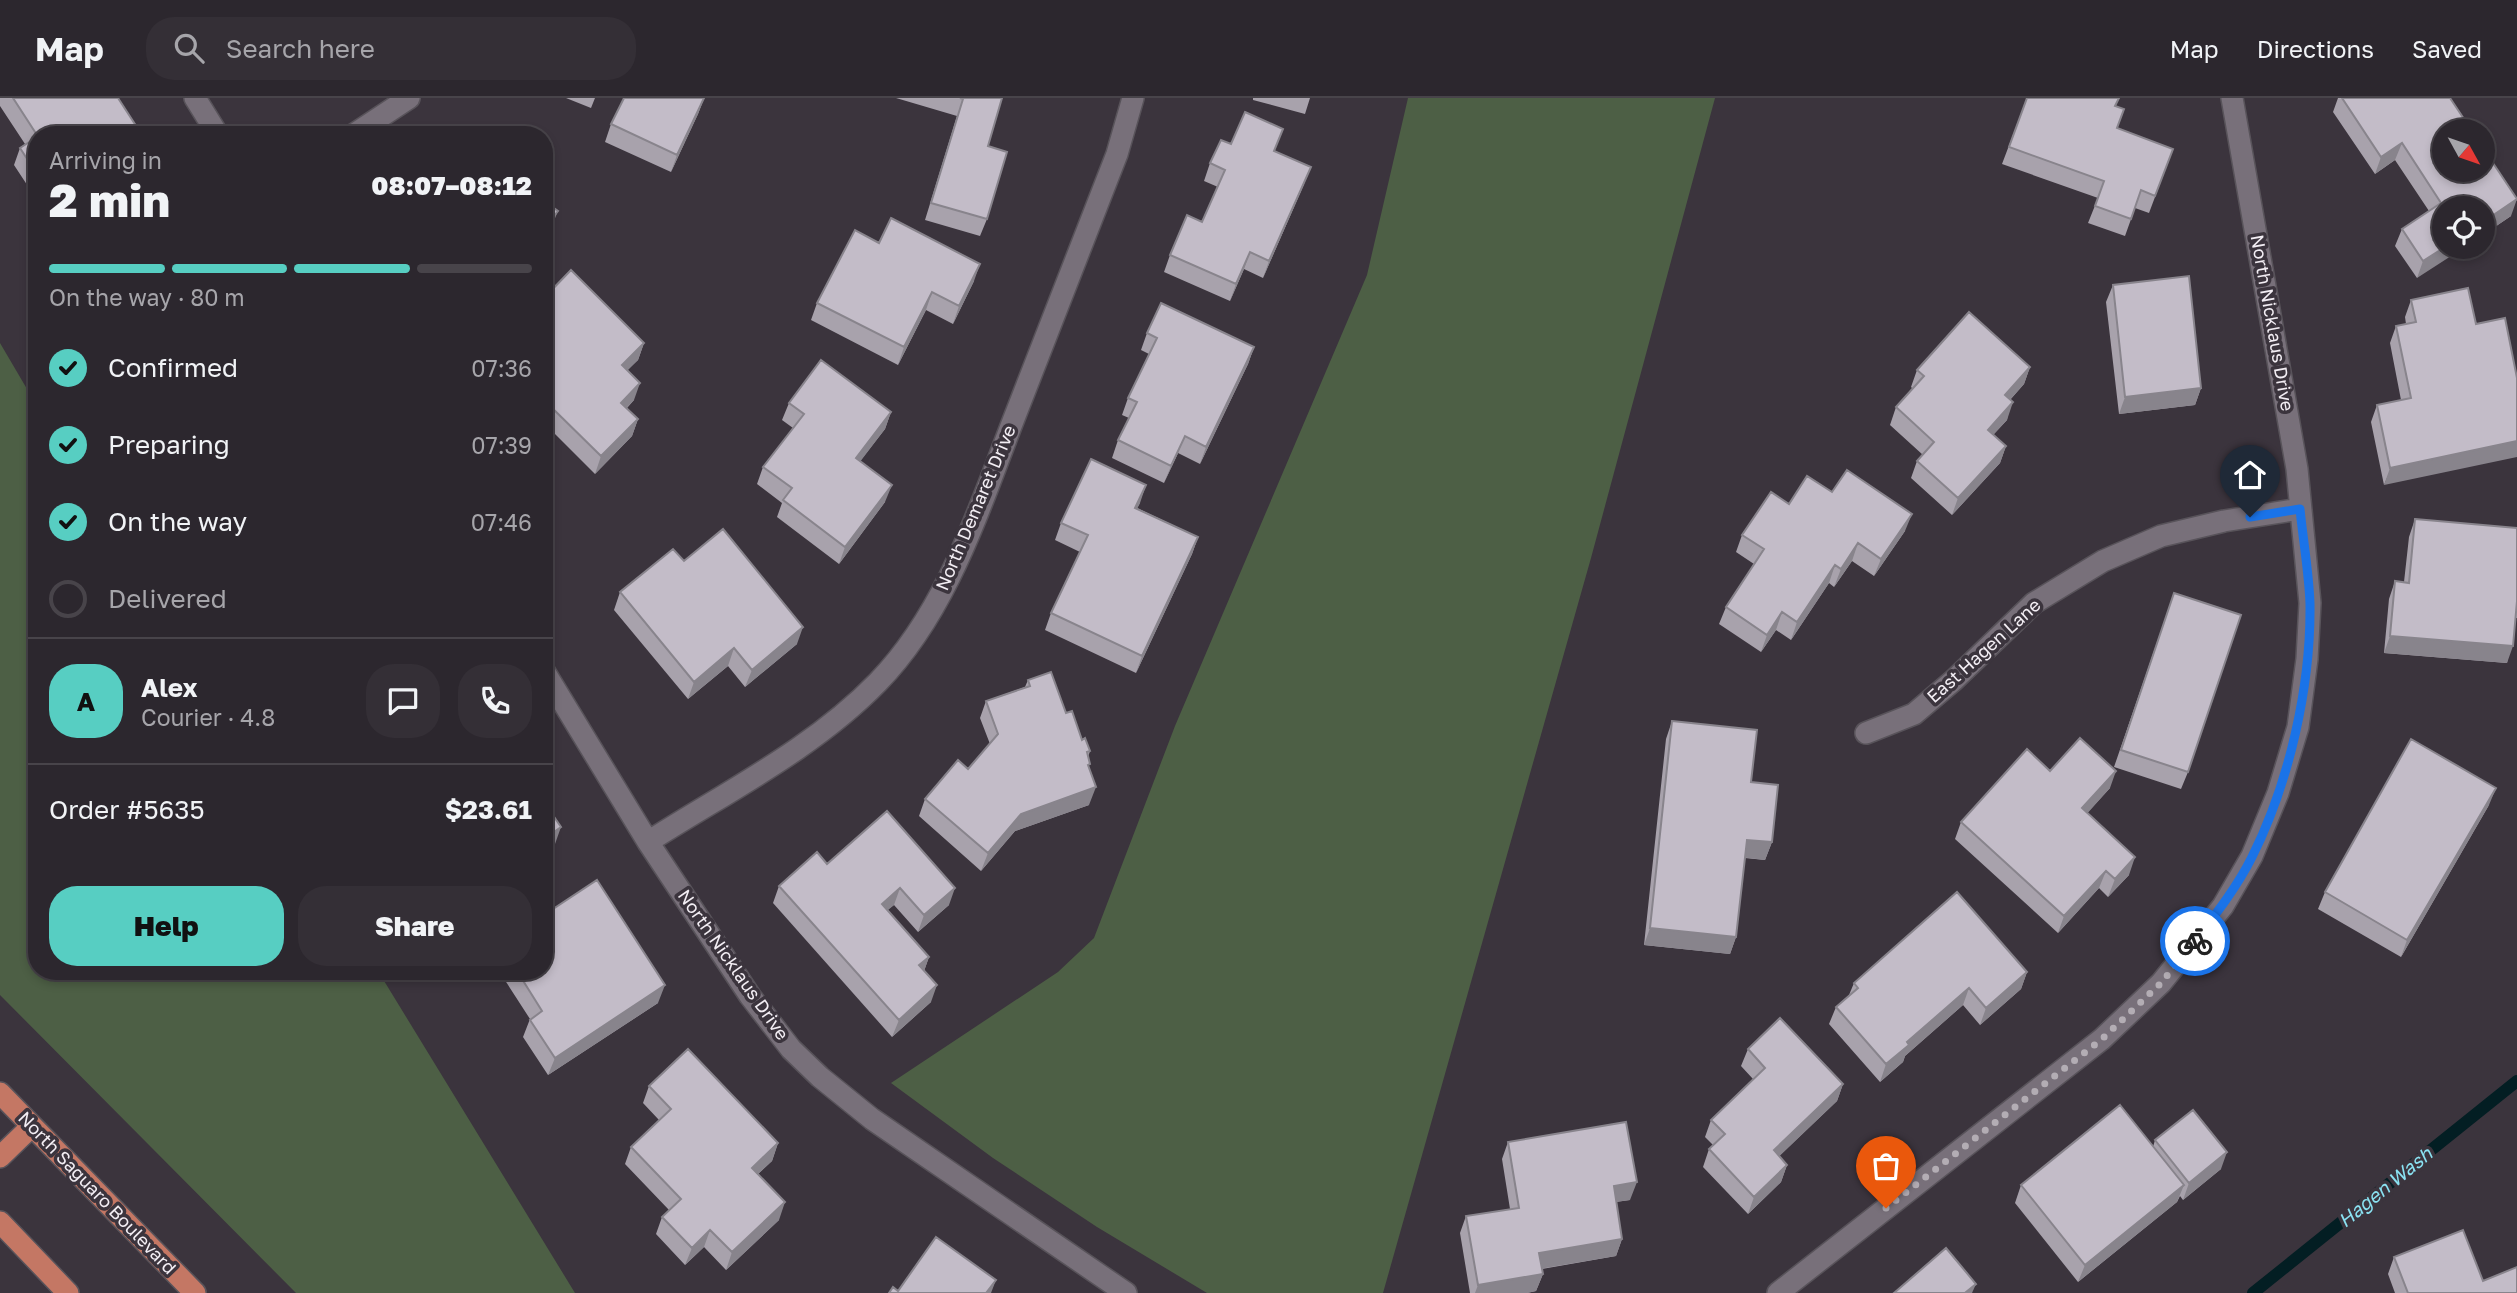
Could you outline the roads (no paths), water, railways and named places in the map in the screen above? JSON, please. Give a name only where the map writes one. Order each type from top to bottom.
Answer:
[{"type":"main road","name":"North Saguaro Boulevard","points":[[0,1093],[195,1293]]},
{"type":"main road","points":[[0,1157],[32,1126]]},
{"type":"main road","points":[[0,1222],[68,1293]]},
{"type":"street","points":[[195,98],[212,126]]},
{"type":"street","points":[[367,126],[409,98]]},
{"type":"street","name":"North Demaret Drive","points":[[648,842],[782,760],[832,725],[878,682],[916,636],[948,581],[977,513],[1117,154],[1133,98]]},
{"type":"street","name":"North Nicklaus Drive","points":[[1778,1293],[2102,1039],[2161,983],[2223,906],[2252,856],[2278,793],[2298,727],[2307,659],[2310,603],[2295,455],[2232,98]]},
{"type":"street","name":"East Hagen Lane","points":[[1866,733],[1914,714],[1954,680],[2034,603],[2103,561],[2161,536],[2224,521],[2300,509]]},
{"type":"street","name":"North Nicklaus Drive","points":[[553,686],[648,842],[750,996],[791,1049],[820,1077],[872,1119],[1125,1293]]},
{"type":"waterway","name":"Hagen Wash","points":[[2253,1293],[2517,1081]]}]
